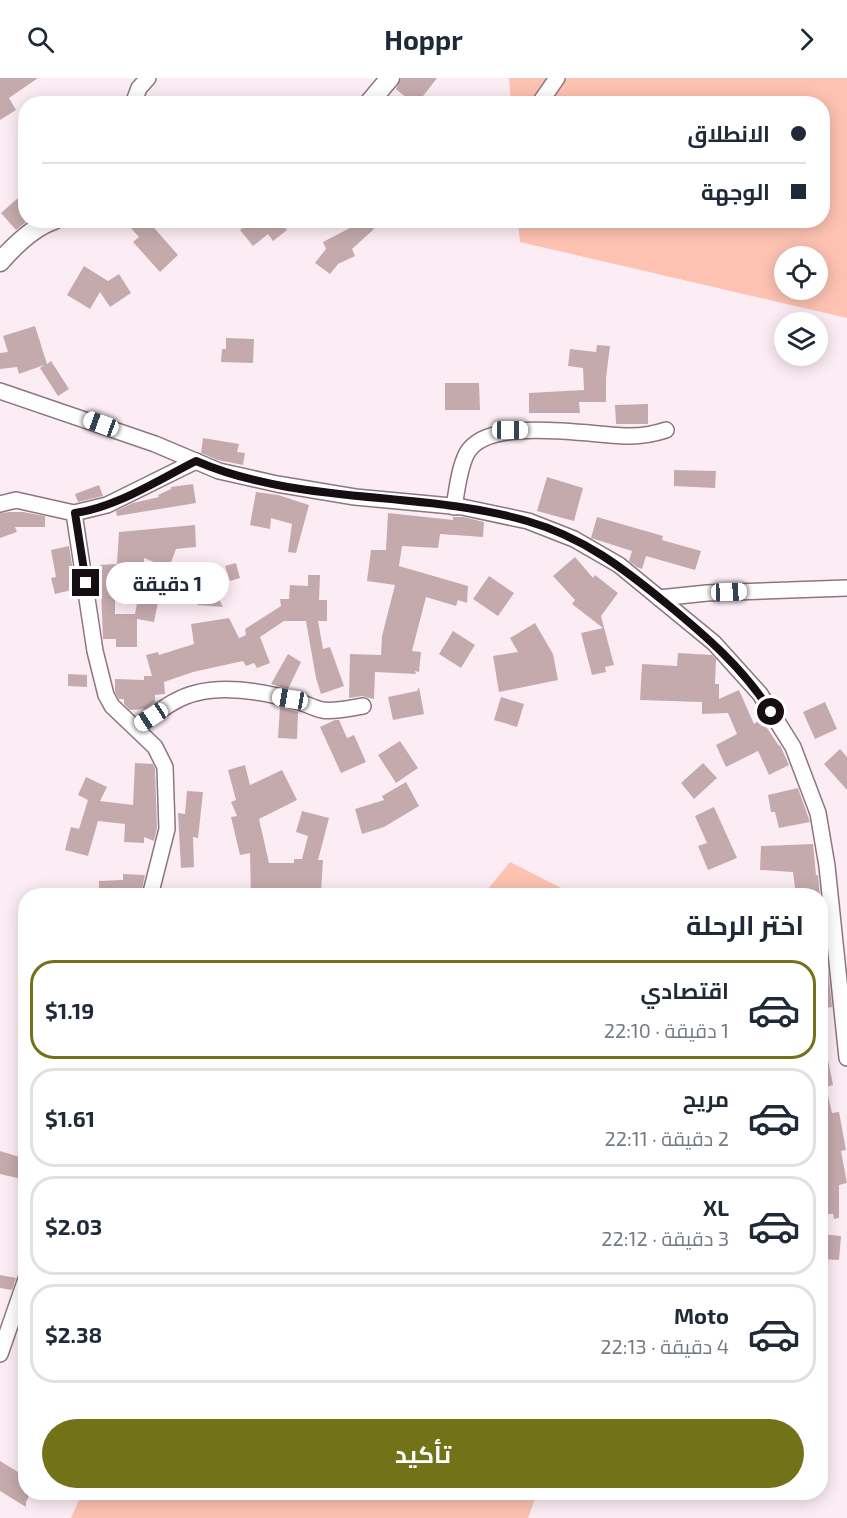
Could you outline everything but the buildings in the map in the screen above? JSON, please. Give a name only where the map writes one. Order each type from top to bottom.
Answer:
[{"type":"street","points":[[136,96],[139,88],[148,78]]},
{"type":"street","points":[[375,96],[390,78]]},
{"type":"street","points":[[545,96],[557,78]]},
{"type":"street","points":[[0,262],[11,249],[40,228]]},
{"type":"street","points":[[0,391],[83,418],[219,471],[277,484],[355,497],[454,507],[528,521],[574,539],[619,565],[722,651],[760,694],[793,747],[818,813],[824,845],[847,1058]]},
{"type":"street","points":[[454,507],[466,454],[474,443],[488,435],[510,430],[531,430],[631,436],[651,435],[666,430]]},
{"type":"street","points":[[0,504],[16,500],[75,513],[90,511],[107,505],[196,461]]},
{"type":"street","points":[[75,513],[100,677],[106,695],[112,706],[155,747],[165,766],[167,829],[152,888]]},
{"type":"street","points":[[659,598],[707,593],[847,588]]},
{"type":"street","points":[[136,727],[181,698],[196,692],[235,690],[290,699],[320,710],[363,706]]},
{"type":"street","points":[[0,1354],[18,1302]]},
{"type":"shaded area","points":[[509,78],[847,78],[847,318],[520,242],[519,228],[830,228],[830,96],[510,96]]},
{"type":"shaded area","points":[[510,862],[561,888],[489,888]]},
{"type":"shaded area","points":[[79,1500],[534,1500],[528,1518],[71,1518]]},
{"type":"route","points":[[86,583],[75,513],[107,505],[196,461],[219,471],[277,484],[355,497],[462,507],[528,521],[574,539],[619,565],[714,643],[760,694],[771,712]]}]
